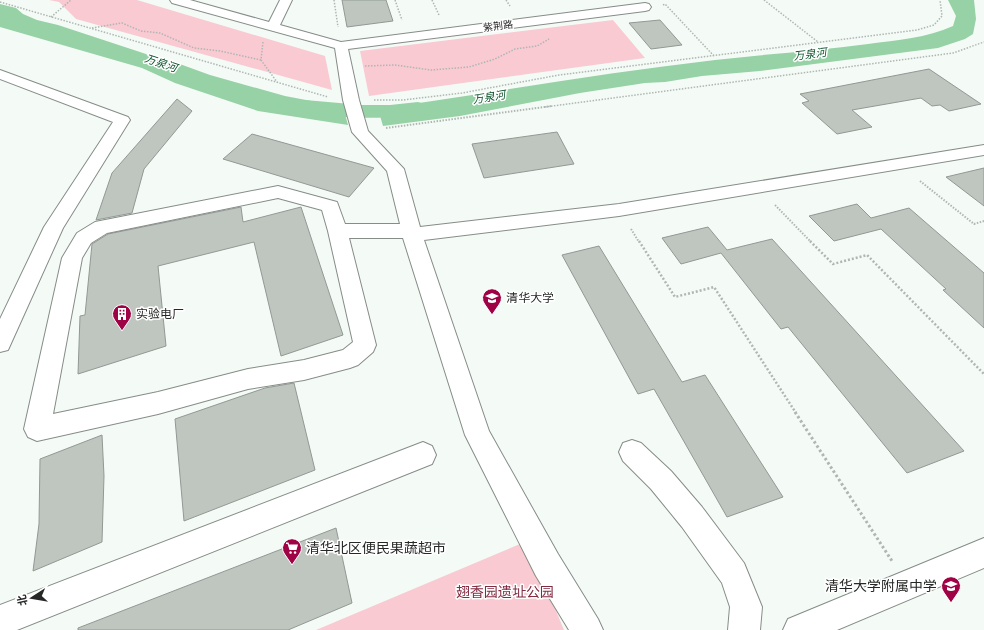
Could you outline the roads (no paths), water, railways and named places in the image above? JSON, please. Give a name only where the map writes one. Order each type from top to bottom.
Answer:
[{"type":"street","points":[[176,0],[341,46],[351,100],[360,132],[395,169],[411,233],[478,435],[547,564],[587,630]]},
{"type":"street","points":[[268,25],[286,0]]},
{"type":"street","name":"紫荆路","points":[[341,46],[641,3]]},
{"type":"street","points":[[0,74],[122,120],[54,227],[0,343]]},
{"type":"street","points":[[338,231],[411,233],[619,210],[984,150]]},
{"type":"street","points":[[278,192],[330,206],[338,231],[365,345],[350,358],[304,370],[248,380],[158,403],[37,430],[72,258],[84,238],[102,227],[278,192]]},
{"type":"street","points":[[632,452],[661,480],[692,517],[733,574],[746,607],[744,630]]},
{"type":"street","points":[[0,621],[423,455]]},
{"type":"street","points":[[799,630],[984,553]]},
{"type":"water","points":[[948,0],[974,0],[976,19],[973,34],[965,39],[938,48],[760,71],[645,83],[580,93],[460,116],[383,126],[378,109],[673,65],[912,38],[953,26],[956,16]]},
{"type":"water","points":[[0,4],[16,8],[23,14],[37,20],[58,25],[146,54],[151,58],[177,63],[210,75],[285,96],[343,107],[348,125],[258,111],[175,83],[142,68],[0,27]]},
{"type":"waterway","name":"万泉河","points":[[305,106],[376,111],[418,108]]},
{"type":"place","name":"清华大学","points":[[492,315]]},
{"type":"place","name":"实验电厂","points":[[122,331]]},
{"type":"place","name":"清华北区便民果蔬超市","points":[[292,565]]},
{"type":"place","name":"清华大学附属中学","points":[[951,603]]},
{"type":"park label","name":"翅香园遗址公园","points":[[505,592]]}]
